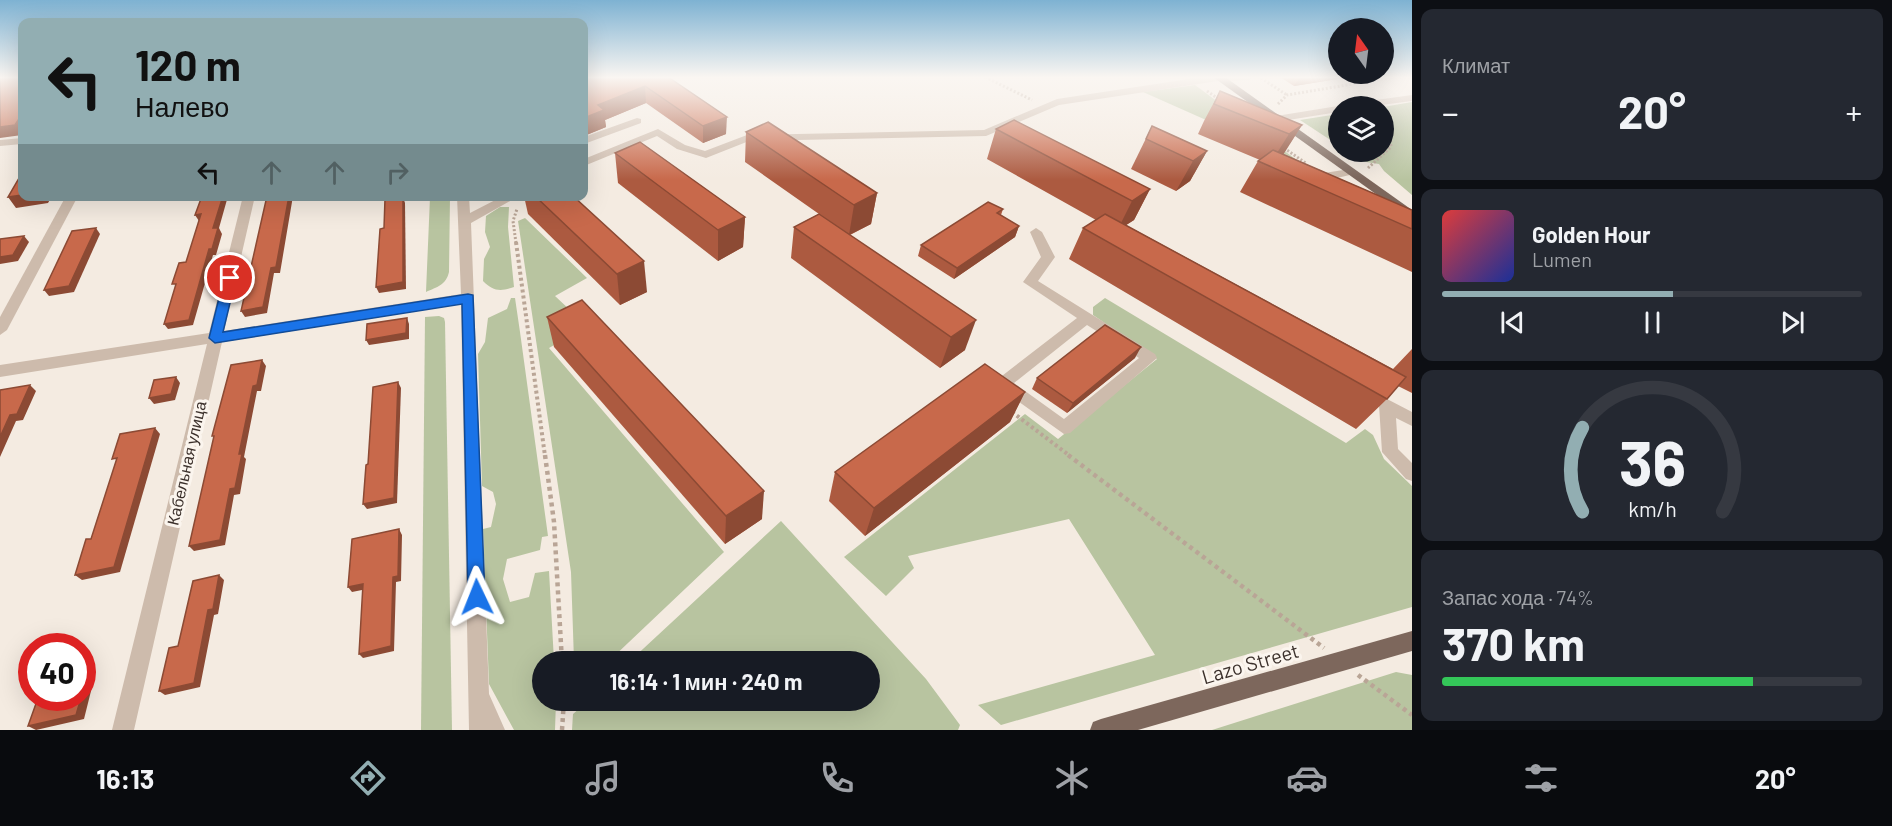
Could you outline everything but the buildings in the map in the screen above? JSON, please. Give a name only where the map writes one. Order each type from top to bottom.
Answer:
[{"type":"main road","points":[[1265,111],[1412,216]]},
{"type":"main road","name":"Lazo Street","points":[[1101,730],[1412,641]]},
{"type":"street","points":[[588,161],[658,132],[681,147],[706,155],[747,138],[986,133],[1035,111]]},
{"type":"street","points":[[1276,119],[1325,111]]},
{"type":"street","points":[[588,139],[637,121]]},
{"type":"street","points":[[0,143],[18,141]]},
{"type":"street","points":[[1304,174],[1324,177],[1350,172]]},
{"type":"street","points":[[0,330],[69,201]]},
{"type":"street","name":"Кабельная улица","points":[[123,730],[248,201]]},
{"type":"street","points":[[463,201],[480,730]]},
{"type":"street","points":[[464,221],[515,201]]},
{"type":"street","points":[[1036,232],[1048,257],[1030,282],[1150,357],[1064,428],[1003,383],[1087,318]]},
{"type":"street","points":[[0,371],[468,298]]},
{"type":"street","points":[[1412,420],[1387,405],[1390,452],[1412,474]]},
{"type":"street","points":[[479,689],[494,730]]},
{"type":"path","points":[[1278,142],[1324,177]]},
{"type":"path","points":[[1365,171],[1375,162]]},
{"type":"path","points":[[515,201],[513,221],[554,522],[561,651]]},
{"type":"path","points":[[1005,406],[1412,715]]},
{"type":"path","points":[[562,730],[563,711]]},
{"type":"green space","points":[[1186,111],[1230,111],[1313,172],[1285,155]]},
{"type":"green space","points":[[1394,111],[1412,111],[1412,195],[1379,164],[1366,162],[1394,162]]},
{"type":"green space","points":[[1328,116],[1328,138],[1300,120]]},
{"type":"green space","points":[[430,201],[450,201],[448,276],[443,283],[426,292]]},
{"type":"green space","points":[[500,207],[509,207],[508,227],[514,287],[505,290],[494,289],[483,281],[484,259],[490,247],[485,232],[486,216]]},
{"type":"green space","points":[[525,218],[587,278],[555,296],[587,326],[549,348],[724,552],[620,651],[574,651],[571,572],[518,221]]},
{"type":"green space","points":[[511,298],[515,298],[548,536],[542,537],[540,550],[507,559],[503,579],[510,602],[529,597],[535,573],[549,571],[553,651],[532,651],[532,711],[556,711],[555,730],[514,730],[489,684],[483,529],[491,527],[496,504],[493,492],[482,486],[478,354],[485,342],[488,318],[507,309]]},
{"type":"green space","points":[[1105,298],[1346,443],[1365,429],[1373,435],[1384,459],[1412,486],[1412,607],[1001,725],[978,705],[1155,655],[1069,519],[908,556],[914,568],[886,596],[844,557],[1025,414],[1058,439],[1157,359],[1093,315],[1093,307]]},
{"type":"green space","points":[[425,317],[444,318],[445,322],[452,730],[421,730]]},
{"type":"green space","points":[[781,521],[926,679],[960,725],[958,730],[572,730],[573,714],[576,711],[880,711],[880,651],[641,651]]},
{"type":"green space","points":[[1396,672],[1412,675],[1412,730],[1212,730]]},
{"type":"route","points":[[230,278],[215,338],[468,298],[477,597]]}]
